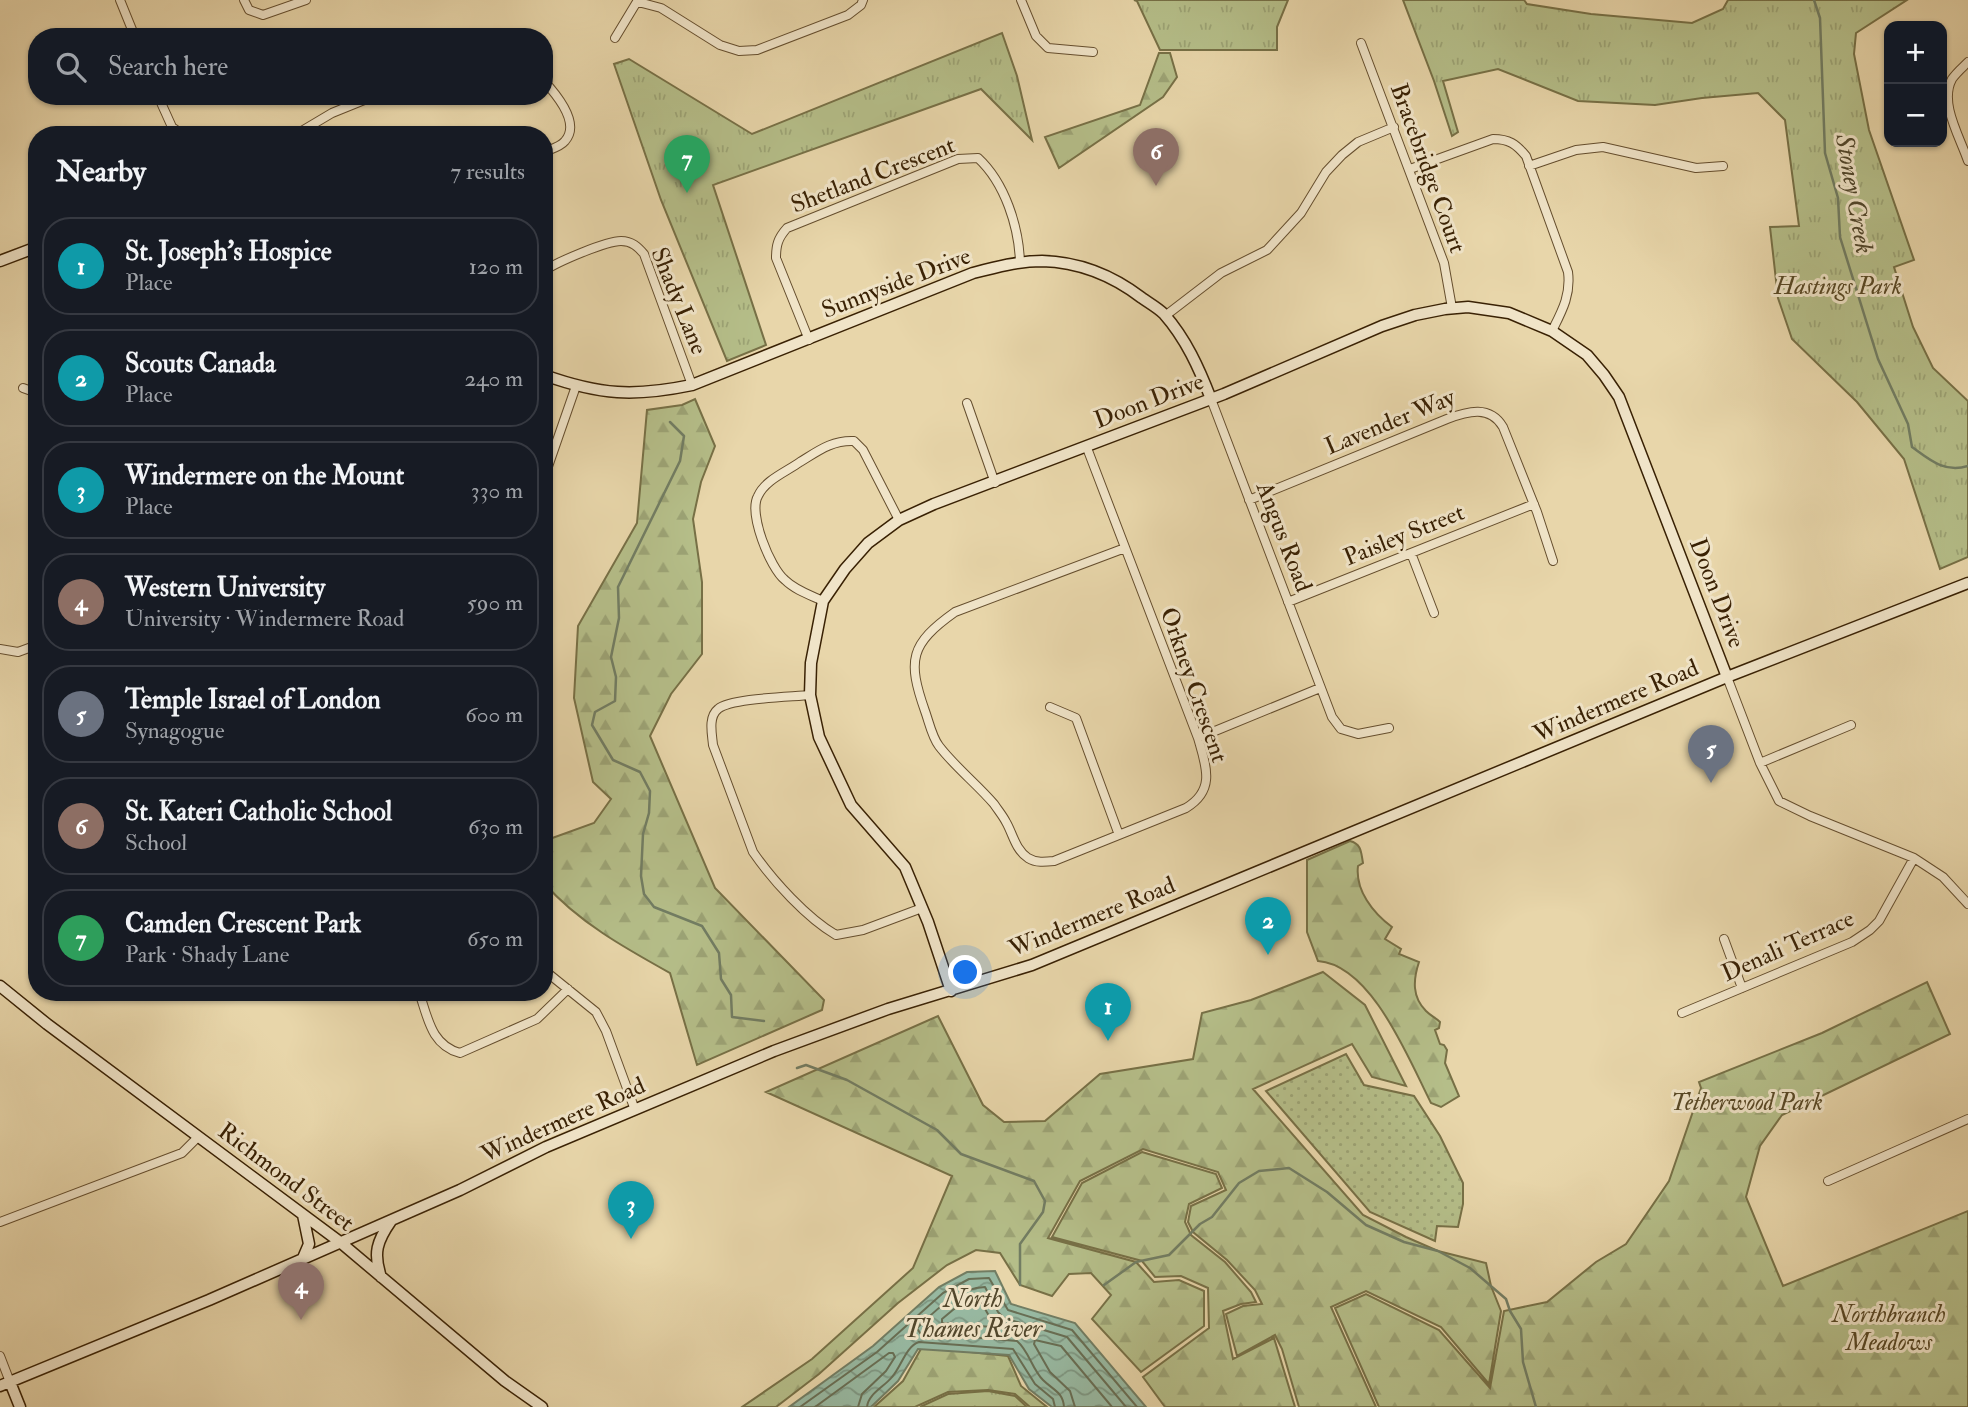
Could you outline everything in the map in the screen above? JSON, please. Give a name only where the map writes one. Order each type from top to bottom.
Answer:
[{"type":"main road","points":[[0,261],[28,250]]},
{"type":"main road","name":"Sunnyside Drive","points":[[553,378],[576,386],[636,394],[656,393],[692,384],[809,340],[973,273],[1043,261],[1092,269],[1107,275],[1135,292],[1165,316],[1195,359],[1211,399]]},
{"type":"main road","name":"Doon Drive","points":[[951,991],[905,867],[851,805],[819,737],[810,695],[811,663],[823,601],[868,542],[899,520],[934,504],[1087,448],[1211,399],[1382,326],[1415,315],[1452,308],[1489,309],[1509,313],[1552,331],[1587,355],[1619,397],[1727,677]]},
{"type":"main road","name":"Windermere Road","points":[[5,1384],[340,1242],[460,1190],[546,1147],[774,1051],[888,1009],[1032,965],[1727,677],[1968,583]]},
{"type":"main road","name":"Richmond Street","points":[[0,986],[340,1242],[505,1381],[542,1407]]},
{"type":"main road","points":[[303,1215],[309,1244],[303,1258]]},
{"type":"main road","points":[[380,1276],[375,1250],[393,1219]]},
{"type":"main road","points":[[5,1384],[20,1407]]},
{"type":"street","points":[[120,0],[131,28]]},
{"type":"street","points":[[244,0],[249,10],[263,15],[306,0]]},
{"type":"street","points":[[615,38],[638,1],[661,8],[720,45],[739,51],[757,50],[848,15],[861,5],[863,0]]},
{"type":"street","points":[[1021,0],[1036,36],[1048,48],[1093,52]]},
{"type":"street","name":"Bracebridge Court","points":[[1361,43],[1444,263],[1452,308]]},
{"type":"street","points":[[1968,62],[1953,78],[1947,93],[1950,110],[1968,161]]},
{"type":"street","points":[[553,92],[568,118],[569,132],[565,141],[553,147]]},
{"type":"street","points":[[162,105],[172,126]]},
{"type":"street","points":[[311,126],[352,105]]},
{"type":"street","points":[[1165,316],[1221,273],[1267,250],[1301,214],[1326,173],[1342,155],[1358,142],[1394,127]]},
{"type":"street","points":[[1410,169],[1493,139],[1507,139],[1526,156],[1568,272],[1567,300],[1552,331]]},
{"type":"street","points":[[1529,166],[1576,150],[1603,147],[1696,168],[1723,166]]},
{"type":"street","name":"Shetland Crescent","points":[[809,340],[775,258],[775,246],[780,236],[787,228],[958,159],[978,158],[995,178],[1016,226],[1020,241],[1020,263]]},
{"type":"street","name":"Shady Lane","points":[[553,267],[610,243],[624,241],[636,245],[644,254],[692,384]]},
{"type":"street","points":[[553,452],[576,386]]},
{"type":"street","points":[[23,388],[28,390]]},
{"type":"street","name":"Angus Road","points":[[1211,399],[1332,717],[1341,729],[1358,734],[1389,728]]},
{"type":"street","points":[[967,403],[995,483]]},
{"type":"street","name":"Lavender Way","points":[[1249,500],[1471,410],[1498,418],[1534,504]]},
{"type":"street","points":[[823,601],[793,588],[774,569],[754,505],[765,485],[828,444],[854,442],[863,450],[899,520]]},
{"type":"street","name":"Orkney Crescent","points":[[1087,448],[1198,738],[1206,777],[1205,790],[1197,801],[1119,835],[1054,861],[1042,863],[1021,852],[1007,823],[992,802],[937,744],[915,682],[913,664],[918,649],[927,636],[955,612],[1125,548]]},
{"type":"street","points":[[1534,504],[1553,561]]},
{"type":"street","name":"Paisley Street","points":[[1288,603],[1534,504]]},
{"type":"street","points":[[1411,553],[1434,613]]},
{"type":"street","points":[[0,649],[18,652],[28,648]]},
{"type":"street","points":[[1727,677],[1760,764],[1779,801],[1914,858],[1943,877],[1968,904]]},
{"type":"street","points":[[1198,738],[1320,688]]},
{"type":"street","points":[[810,695],[734,703],[718,709],[713,717],[713,745],[753,852],[763,867],[820,926],[836,935],[863,930],[922,908]]},
{"type":"street","points":[[1050,707],[1076,718],[1119,835]]},
{"type":"street","points":[[1760,764],[1852,725]]},
{"type":"street","name":"Denali Terrace","points":[[1682,1013],[1852,942],[1870,930],[1879,921],[1914,858]]},
{"type":"street","points":[[1724,939],[1742,988]]},
{"type":"street","points":[[553,977],[596,1012],[606,1031],[635,1110]]},
{"type":"street","points":[[422,1001],[435,1037],[448,1050],[460,1053],[537,1019],[568,989]]},
{"type":"street","points":[[1828,1181],[1968,1119]]},
{"type":"street","points":[[0,1222],[181,1153],[198,1137]]},
{"type":"street","points":[[0,1356],[5,1384]]},
{"type":"green space","points":[[1134,0],[1288,0],[1277,27],[1277,50],[1160,50],[1137,1]]},
{"type":"green space","name":"Hastings Park","points":[[1403,0],[1524,0],[1527,4],[1591,14],[1692,23],[1723,9],[1728,0],[1907,0],[1856,33],[1854,54],[1869,130],[1914,260],[1894,267],[1913,327],[1933,368],[1968,401],[1968,557],[1940,569],[1904,459],[1857,402],[1792,339],[1778,298],[1770,227],[1799,226],[1785,120],[1758,93],[1655,105],[1578,101],[1498,69],[1443,81],[1458,132],[1452,136]]},
{"type":"green space","points":[[1002,33],[1017,76],[1032,140],[981,89],[713,185],[766,345],[727,361],[661,200],[614,64],[629,59],[752,134]]},
{"type":"green space","points":[[1159,53],[1170,53],[1177,77],[1163,97],[1059,168],[1045,137],[1140,105]]},
{"type":"green space","points":[[695,399],[715,446],[701,482],[693,519],[702,582],[702,654],[671,694],[650,736],[715,888],[824,1000],[822,1010],[697,1065],[670,973],[619,944],[587,922],[553,893],[553,838],[594,823],[611,799],[593,782],[574,698],[578,626],[637,523],[647,410],[682,405]]},
{"type":"green space","points":[[1350,841],[1357,844],[1361,852],[1363,863],[1358,866],[1358,875],[1362,892],[1378,915],[1392,927],[1385,939],[1401,949],[1399,954],[1419,962],[1415,982],[1418,1000],[1426,1011],[1440,1022],[1439,1028],[1435,1030],[1440,1044],[1447,1050],[1445,1063],[1459,1096],[1441,1107],[1431,1103],[1400,1040],[1372,996],[1337,966],[1318,961],[1307,932],[1307,860]]},
{"type":"green space","points":[[1323,972],[1365,1005],[1406,1086],[1372,1077],[1352,1044],[1253,1089],[1363,1215],[1438,1251],[1486,1263],[1501,1311],[1489,1384],[1441,1327],[1366,1291],[1331,1307],[1376,1407],[1299,1407],[1282,1349],[1275,1335],[1237,1356],[1226,1314],[1243,1306],[1262,1304],[1255,1290],[1227,1260],[1193,1232],[1188,1222],[1191,1206],[1226,1190],[1218,1172],[1143,1149],[1080,1181],[1048,1238],[1136,1262],[1154,1282],[1179,1280],[1204,1291],[1204,1326],[1141,1372],[1092,1319],[1111,1295],[1091,1273],[1069,1274],[1052,1296],[1020,1285],[1000,1253],[976,1250],[947,1265],[898,1303],[819,1374],[776,1407],[742,1407],[812,1359],[913,1268],[952,1176],[766,1092],[938,1016],[983,1105],[1004,1122],[1045,1121],[1100,1074],[1193,1059],[1202,1013],[1251,1000]]},
{"type":"green space","points":[[1927,982],[1950,1034],[1782,1115],[1760,1146],[1746,1197],[1783,1286],[1968,1211],[1968,1407],[1379,1407],[1335,1308],[1366,1294],[1439,1330],[1490,1388],[1504,1311],[1547,1302],[1596,1262],[1626,1244],[1669,1181],[1701,1088],[1699,1082],[1822,1033]]},
{"type":"green space","points":[[1346,1054],[1364,1085],[1414,1096],[1440,1136],[1463,1183],[1463,1204],[1458,1227],[1437,1226],[1435,1241],[1370,1212],[1266,1091]]},
{"type":"green space","points":[[1142,1152],[1216,1174],[1222,1188],[1189,1204],[1185,1222],[1191,1235],[1225,1262],[1251,1292],[1256,1302],[1223,1311],[1233,1359],[1274,1338],[1295,1407],[1165,1407],[1143,1377],[1209,1328],[1208,1288],[1181,1276],[1155,1277],[1142,1261],[1052,1237],[1082,1183]]},
{"type":"green space","points":[[922,1347],[1008,1356],[1021,1386],[1047,1407],[1030,1407],[1015,1394],[988,1390],[948,1392],[915,1407],[874,1407],[903,1381]]},
{"type":"green space","points":[[988,1391],[1015,1396],[1027,1407],[920,1407],[948,1394]]},
{"type":"water","name":"North Thames River","points":[[995,1271],[1011,1304],[1075,1323],[1146,1407],[1052,1407],[1029,1389],[1009,1355],[918,1349],[898,1381],[871,1407],[789,1407],[873,1346],[939,1287],[967,1272]]},
{"type":"waterway","name":"Stoney Creek","points":[[1814,0],[1820,18],[1825,153],[1838,198],[1840,237],[1878,359],[1908,424],[1912,447],[1931,461],[1944,466],[1968,466]]},
{"type":"waterway","points":[[670,422],[684,436],[680,461],[618,587],[619,618],[611,657],[616,677],[615,701],[595,712],[592,725],[613,760],[640,772],[650,791],[649,813],[643,834],[641,876],[644,894],[654,907],[702,926],[719,953],[721,979],[731,995],[732,1017],[764,1021]]},
{"type":"waterway","points":[[797,1068],[806,1065],[847,1080],[937,1130],[961,1154],[1034,1181],[1045,1201],[1043,1212],[1020,1244],[1020,1285]]},
{"type":"waterway","points":[[1104,1285],[1136,1262],[1169,1255],[1200,1224],[1212,1217],[1239,1183],[1259,1171],[1289,1168],[1327,1192],[1366,1225],[1404,1242],[1438,1251],[1470,1268],[1506,1299],[1521,1329],[1523,1362],[1536,1407]]},
{"type":"place","name":"St. Kateri Catholic School","points":[[1156,186]]},
{"type":"place","name":"Camden Crescent Park","points":[[687,193]]},
{"type":"place","name":"Temple Israel of London","points":[[1711,783]]},
{"type":"place","name":"Scouts Canada","points":[[1268,955]]},
{"type":"place","name":"St. Joseph's Hospice","points":[[1108,1041]]},
{"type":"place","name":"Windermere on the Mount","points":[[631,1239]]},
{"type":"place","name":"Western University","points":[[301,1320]]},
{"type":"park label","name":"Tetherwood Park","points":[[1747,1102]]},
{"type":"park label","name":"Northbranch Meadows","points":[[1889,1328]]}]
